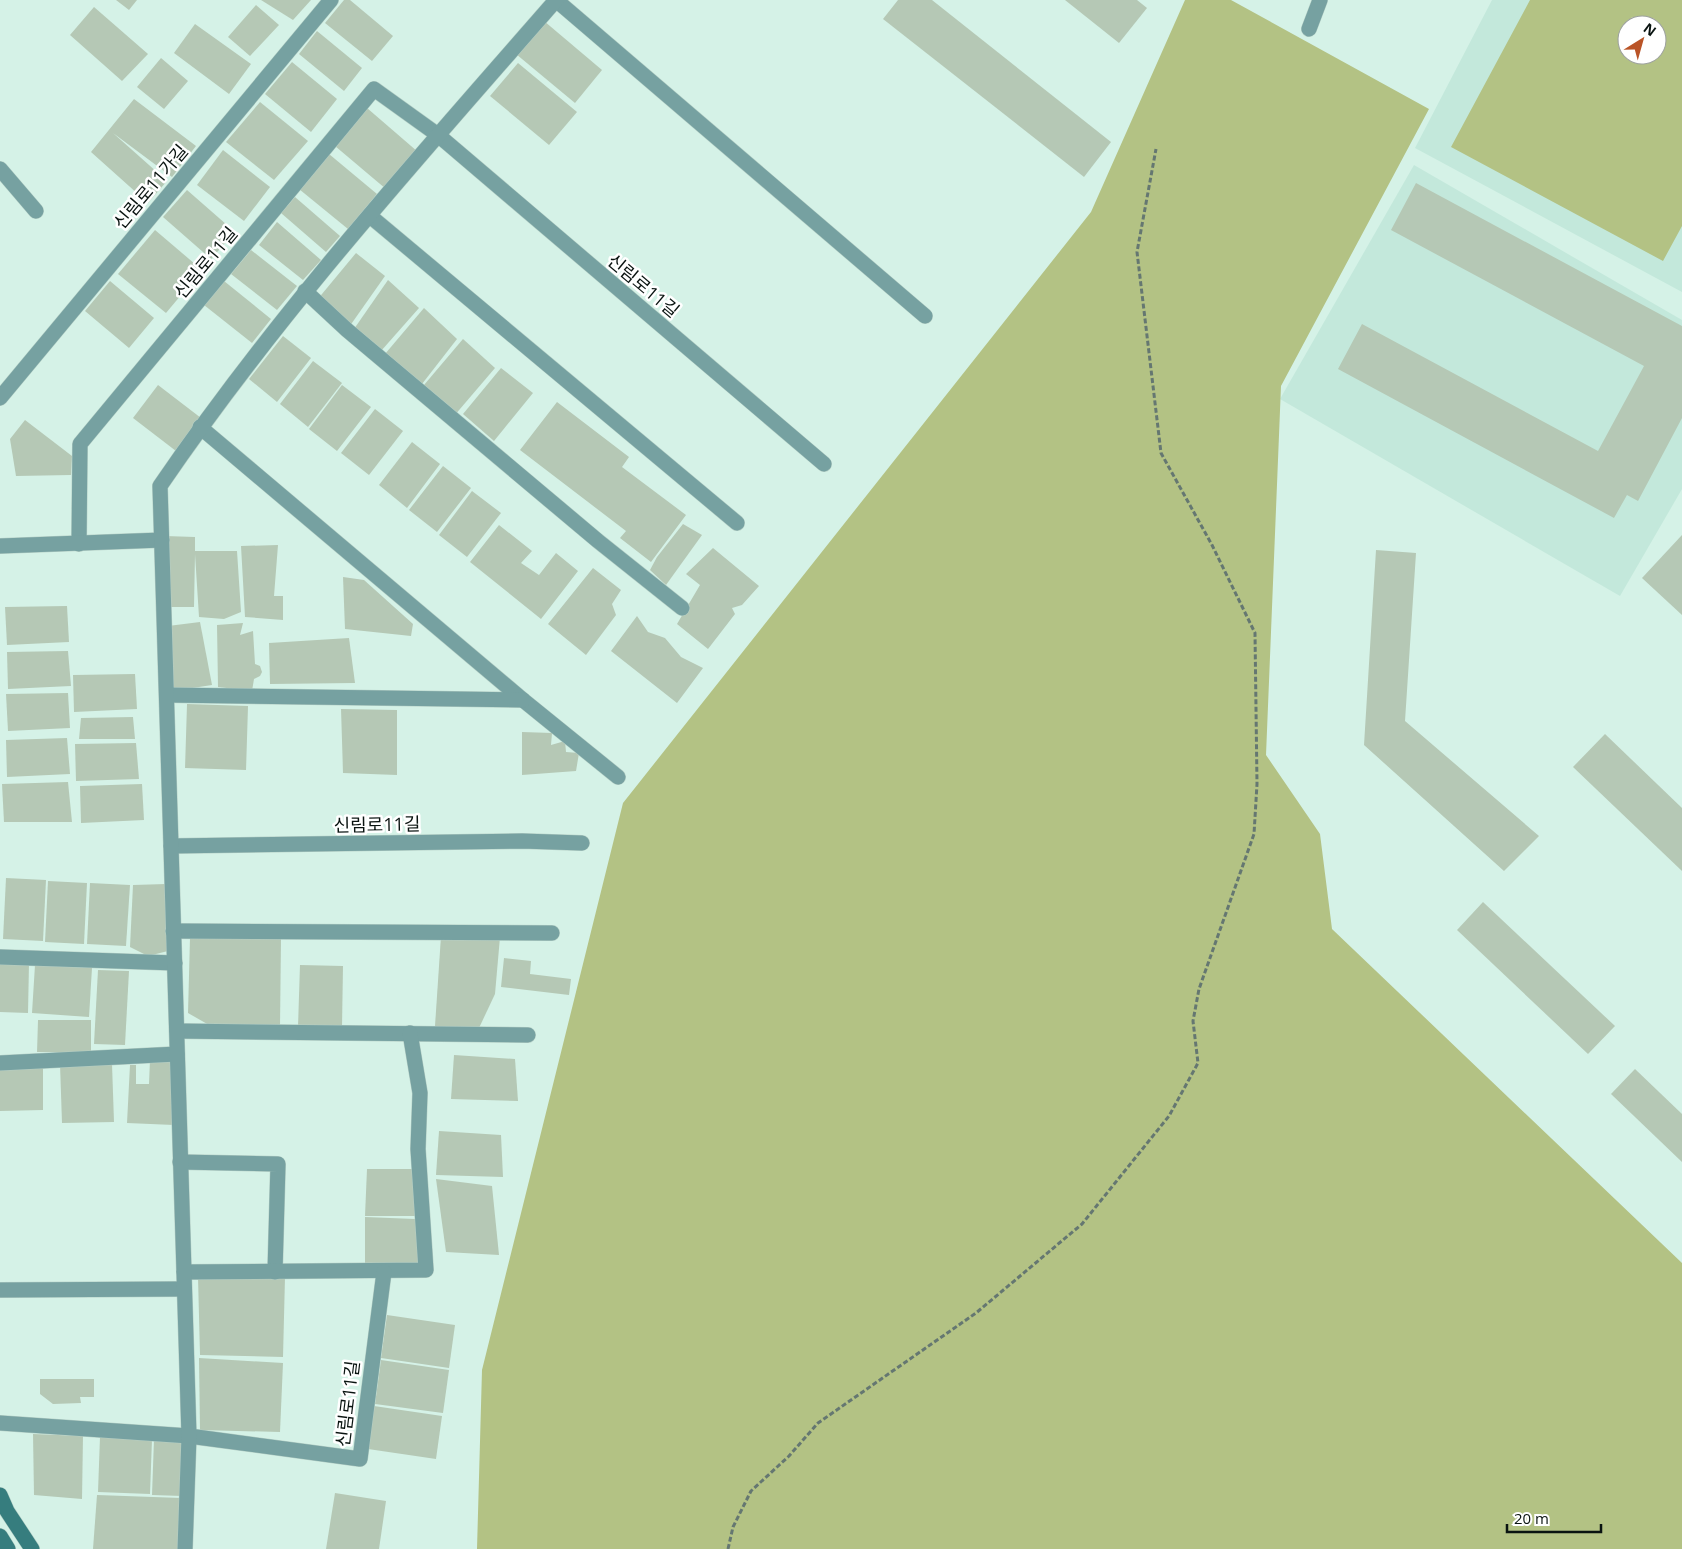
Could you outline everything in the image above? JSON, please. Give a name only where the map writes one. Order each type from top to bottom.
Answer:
[{"type":"street","name":"신림로11가길","points":[[0,398],[331,0]]},
{"type":"street","points":[[185,1549],[189,1436],[160,486],[200,427],[305,291],[556,0],[925,316]]},
{"type":"street","points":[[1309,29],[1320,0]]},
{"type":"street","name":"신림로11길","points":[[79,544],[80,444],[374,89],[438,136],[824,464]]},
{"type":"street","points":[[0,169],[36,211]]},
{"type":"street","points":[[370,216],[737,523]]},
{"type":"street","points":[[305,291],[347,330],[598,541],[682,608]]},
{"type":"street","points":[[200,427],[523,700],[618,777]]},
{"type":"street","points":[[0,546],[162,540]]},
{"type":"street","points":[[167,695],[523,700]]},
{"type":"street","name":"신림로11길","points":[[171,846],[522,841],[582,843]]},
{"type":"street","points":[[174,931],[552,933]]},
{"type":"street","points":[[0,957],[175,963]]},
{"type":"street","points":[[177,1031],[410,1032],[528,1035]]},
{"type":"street","points":[[184,1272],[384,1272],[426,1270],[418,1149],[420,1093],[410,1032]]},
{"type":"street","points":[[0,1063],[177,1054]]},
{"type":"street","points":[[180,1162],[278,1164],[275,1272]]},
{"type":"street","name":"신림로11길","points":[[0,1423],[189,1436],[360,1459],[384,1272]]},
{"type":"street","points":[[0,1290],[184,1289]]},
{"type":"street","points":[[0,1495],[7,1511],[32,1549]]},
{"type":"street","points":[[0,1536],[8,1549]]},
{"type":"path","points":[[728,1549],[733,1527],[751,1491],[789,1456],[818,1423],[976,1313],[1082,1224],[1169,1116],[1198,1063],[1193,1021],[1199,989],[1254,834],[1257,784],[1255,633],[1212,545],[1161,453],[1137,252],[1156,149]]},
{"type":"shaded area","points":[[1492,0],[1682,0],[1682,292],[1415,148]]},
{"type":"shaded area","points":[[1414,165],[1682,320],[1682,489],[1620,596],[1280,399]]},
{"type":"green space","points":[[1185,0],[1231,0],[1429,109],[1281,386],[1266,755],[1320,834],[1332,929],[1682,1263],[1682,1549],[477,1549],[482,1370],[623,803],[1091,212]]},
{"type":"green space","points":[[1530,0],[1682,0],[1682,226],[1663,261],[1451,147]]},
{"type":"building","points":[[116,0],[137,0],[129,10]]},
{"type":"building","points":[[261,0],[311,0],[293,20]]},
{"type":"building","points":[[344,0],[350,0],[393,36],[372,61],[325,23]]},
{"type":"building","points":[[898,0],[932,0],[1111,142],[1084,177],[883,19]]},
{"type":"building","points":[[1065,0],[1137,0],[1147,8],[1119,43]]},
{"type":"building","points":[[256,5],[279,25],[250,56],[228,37]]},
{"type":"building","points":[[94,7],[148,54],[122,81],[70,35]]},
{"type":"building","points":[[544,21],[602,70],[575,103],[516,54]]},
{"type":"building","points":[[195,24],[251,64],[229,94],[174,53]]},
{"type":"building","points":[[317,31],[362,68],[344,91],[299,54]]},
{"type":"building","points":[[161,58],[188,81],[164,109],[137,87]]},
{"type":"building","points":[[292,62],[337,99],[311,132],[265,94]]},
{"type":"building","points":[[518,63],[577,112],[549,145],[490,96]]},
{"type":"building","points":[[134,99],[196,146],[172,177],[113,133],[167,181],[148,203],[91,152]]},
{"type":"building","points":[[260,102],[308,141],[274,180],[226,142]]},
{"type":"building","points":[[367,108],[418,152],[386,189],[335,146]]},
{"type":"building","points":[[223,150],[270,187],[244,221],[197,185]]},
{"type":"building","points":[[329,154],[377,194],[348,229],[299,189]]},
{"type":"building","points":[[1416,183],[1682,326],[1682,418],[1638,501],[1627,495],[1614,518],[1338,369],[1362,324],[1598,451],[1644,366],[1391,230]]},
{"type":"building","points":[[187,190],[235,232],[211,259],[163,217]]},
{"type":"building","points":[[295,197],[340,236],[326,252],[281,213]]},
{"type":"building","points":[[277,222],[321,260],[303,280],[259,245]]},
{"type":"building","points":[[155,230],[202,270],[166,313],[118,274]]},
{"type":"building","points":[[251,250],[297,286],[277,310],[231,274]]},
{"type":"building","points":[[356,253],[385,276],[347,330],[317,300]]},
{"type":"building","points":[[388,280],[419,308],[381,351],[354,329]]},
{"type":"building","points":[[110,281],[154,318],[129,348],[85,311]]},
{"type":"building","points":[[224,281],[271,319],[252,343],[204,305]]},
{"type":"building","points":[[424,308],[457,339],[422,384],[385,354]]},
{"type":"building","points":[[283,336],[311,358],[277,402],[249,379]]},
{"type":"building","points":[[463,339],[495,368],[454,416],[424,385]]},
{"type":"building","points":[[313,361],[342,383],[308,427],[280,404]]},
{"type":"building","points":[[501,368],[533,393],[494,441],[463,414]]},
{"type":"building","points":[[158,385],[201,418],[176,451],[133,418]]},
{"type":"building","points":[[342,385],[371,407],[337,451],[309,429]]},
{"type":"building","points":[[557,402],[629,457],[622,467],[686,515],[651,562],[620,538],[626,531],[520,450]]},
{"type":"building","points":[[375,409],[403,431],[369,475],[341,453]]},
{"type":"building","points":[[25,420],[72,456],[71,475],[16,476],[10,439]]},
{"type":"building","points":[[412,442],[440,464],[407,508],[379,485]]},
{"type":"building","points":[[443,466],[471,488],[437,532],[409,510]]},
{"type":"building","points":[[472,491],[501,513],[467,557],[439,535]]},
{"type":"building","points":[[683,524],[702,535],[666,585],[650,570],[657,557]]},
{"type":"building","points":[[499,525],[532,551],[521,563],[539,575],[556,553],[578,571],[541,619],[470,562]]},
{"type":"building","points":[[1682,535],[1682,615],[1642,578]]},
{"type":"building","points":[[165,536],[195,537],[195,551],[237,551],[241,612],[224,619],[199,617],[195,554],[194,607],[169,607]]},
{"type":"building","points":[[278,545],[274,596],[283,596],[283,620],[245,617],[241,546]]},
{"type":"building","points":[[713,548],[759,586],[742,605],[732,608],[735,614],[708,649],[677,624],[700,585],[686,574]]},
{"type":"building","points":[[1376,550],[1416,553],[1405,721],[1539,836],[1504,871],[1364,745]]},
{"type":"building","points":[[593,568],[621,590],[612,604],[616,615],[586,655],[548,624]]},
{"type":"building","points":[[343,577],[364,580],[413,624],[411,636],[345,629]]},
{"type":"building","points":[[67,606],[69,642],[7,645],[5,607]]},
{"type":"building","points":[[637,616],[648,632],[665,638],[681,657],[703,668],[677,703],[611,651]]},
{"type":"building","points":[[200,622],[212,685],[173,691],[168,626]]},
{"type":"building","points":[[243,623],[240,635],[253,631],[255,664],[260,666],[262,672],[260,676],[254,679],[252,691],[218,687],[217,625]]},
{"type":"building","points":[[349,638],[355,683],[270,684],[269,643]]},
{"type":"building","points":[[68,651],[71,686],[8,689],[7,652]]},
{"type":"building","points":[[135,674],[137,709],[74,712],[73,675]]},
{"type":"building","points":[[68,693],[70,728],[8,731],[6,694]]},
{"type":"building","points":[[187,704],[248,706],[246,770],[185,768]]},
{"type":"building","points":[[341,709],[397,710],[397,775],[343,773]]},
{"type":"building","points":[[133,717],[135,739],[79,739],[81,718]]},
{"type":"building","points":[[522,732],[552,733],[551,745],[565,741],[566,752],[579,753],[576,771],[522,775]]},
{"type":"building","points":[[1605,734],[1682,808],[1682,871],[1573,767]]},
{"type":"building","points":[[67,738],[70,774],[7,777],[6,740]]},
{"type":"building","points":[[136,743],[139,779],[76,781],[75,744]]},
{"type":"building","points":[[68,782],[72,822],[4,822],[2,784]]},
{"type":"building","points":[[142,784],[144,820],[81,823],[80,786]]},
{"type":"building","points":[[6,878],[46,880],[43,941],[3,939]]},
{"type":"building","points":[[48,881],[87,883],[84,944],[45,942]]},
{"type":"building","points":[[90,883],[130,885],[126,946],[87,944]]},
{"type":"building","points":[[166,884],[168,951],[148,956],[130,947],[133,885]]},
{"type":"building","points":[[1483,902],[1615,1026],[1588,1054],[1457,930]]},
{"type":"building","points":[[441,936],[500,937],[495,994],[479,1028],[435,1026]]},
{"type":"building","points":[[190,938],[281,938],[280,1027],[209,1025],[188,1013]]},
{"type":"building","points":[[504,958],[531,961],[530,974],[571,979],[569,995],[501,987]]},
{"type":"building","points":[[0,962],[29,963],[28,1013],[0,1012]]},
{"type":"building","points":[[35,965],[92,968],[89,1017],[32,1013]]},
{"type":"building","points":[[300,965],[343,966],[342,1027],[298,1027]]},
{"type":"building","points":[[98,970],[129,971],[125,1045],[94,1044]]},
{"type":"building","points":[[38,1020],[91,1020],[91,1052],[37,1052]]},
{"type":"building","points":[[454,1055],[515,1059],[518,1101],[451,1099]]},
{"type":"building","points":[[150,1060],[173,1060],[174,1125],[127,1123],[130,1065],[136,1065],[136,1084],[149,1084]]},
{"type":"building","points":[[60,1064],[112,1064],[114,1122],[62,1123]]},
{"type":"building","points":[[43,1065],[43,1110],[0,1111],[0,1067]]},
{"type":"building","points":[[1635,1069],[1682,1114],[1682,1162],[1611,1094]]},
{"type":"building","points":[[439,1131],[501,1135],[503,1177],[436,1175]]},
{"type":"building","points":[[367,1169],[412,1169],[415,1216],[365,1216]]},
{"type":"building","points":[[436,1179],[492,1186],[499,1255],[446,1252]]},
{"type":"building","points":[[365,1217],[415,1219],[419,1265],[365,1264]]},
{"type":"building","points":[[198,1277],[285,1277],[283,1357],[200,1355]]},
{"type":"building","points":[[387,1315],[455,1325],[449,1368],[381,1358]]},
{"type":"building","points":[[199,1358],[283,1363],[280,1432],[200,1430]]},
{"type":"building","points":[[381,1360],[449,1370],[443,1413],[375,1404]]},
{"type":"building","points":[[40,1379],[94,1379],[94,1397],[80,1397],[81,1403],[53,1404],[40,1394]]},
{"type":"building","points":[[374,1406],[442,1416],[436,1459],[368,1449]]},
{"type":"building","points":[[33,1434],[83,1436],[82,1499],[34,1495]]},
{"type":"building","points":[[100,1437],[152,1439],[150,1494],[98,1492]]},
{"type":"building","points":[[154,1439],[184,1441],[182,1496],[152,1495]]},
{"type":"building","points":[[335,1493],[386,1501],[379,1549],[326,1549]]},
{"type":"building","points":[[97,1495],[181,1498],[180,1549],[93,1549]]}]
